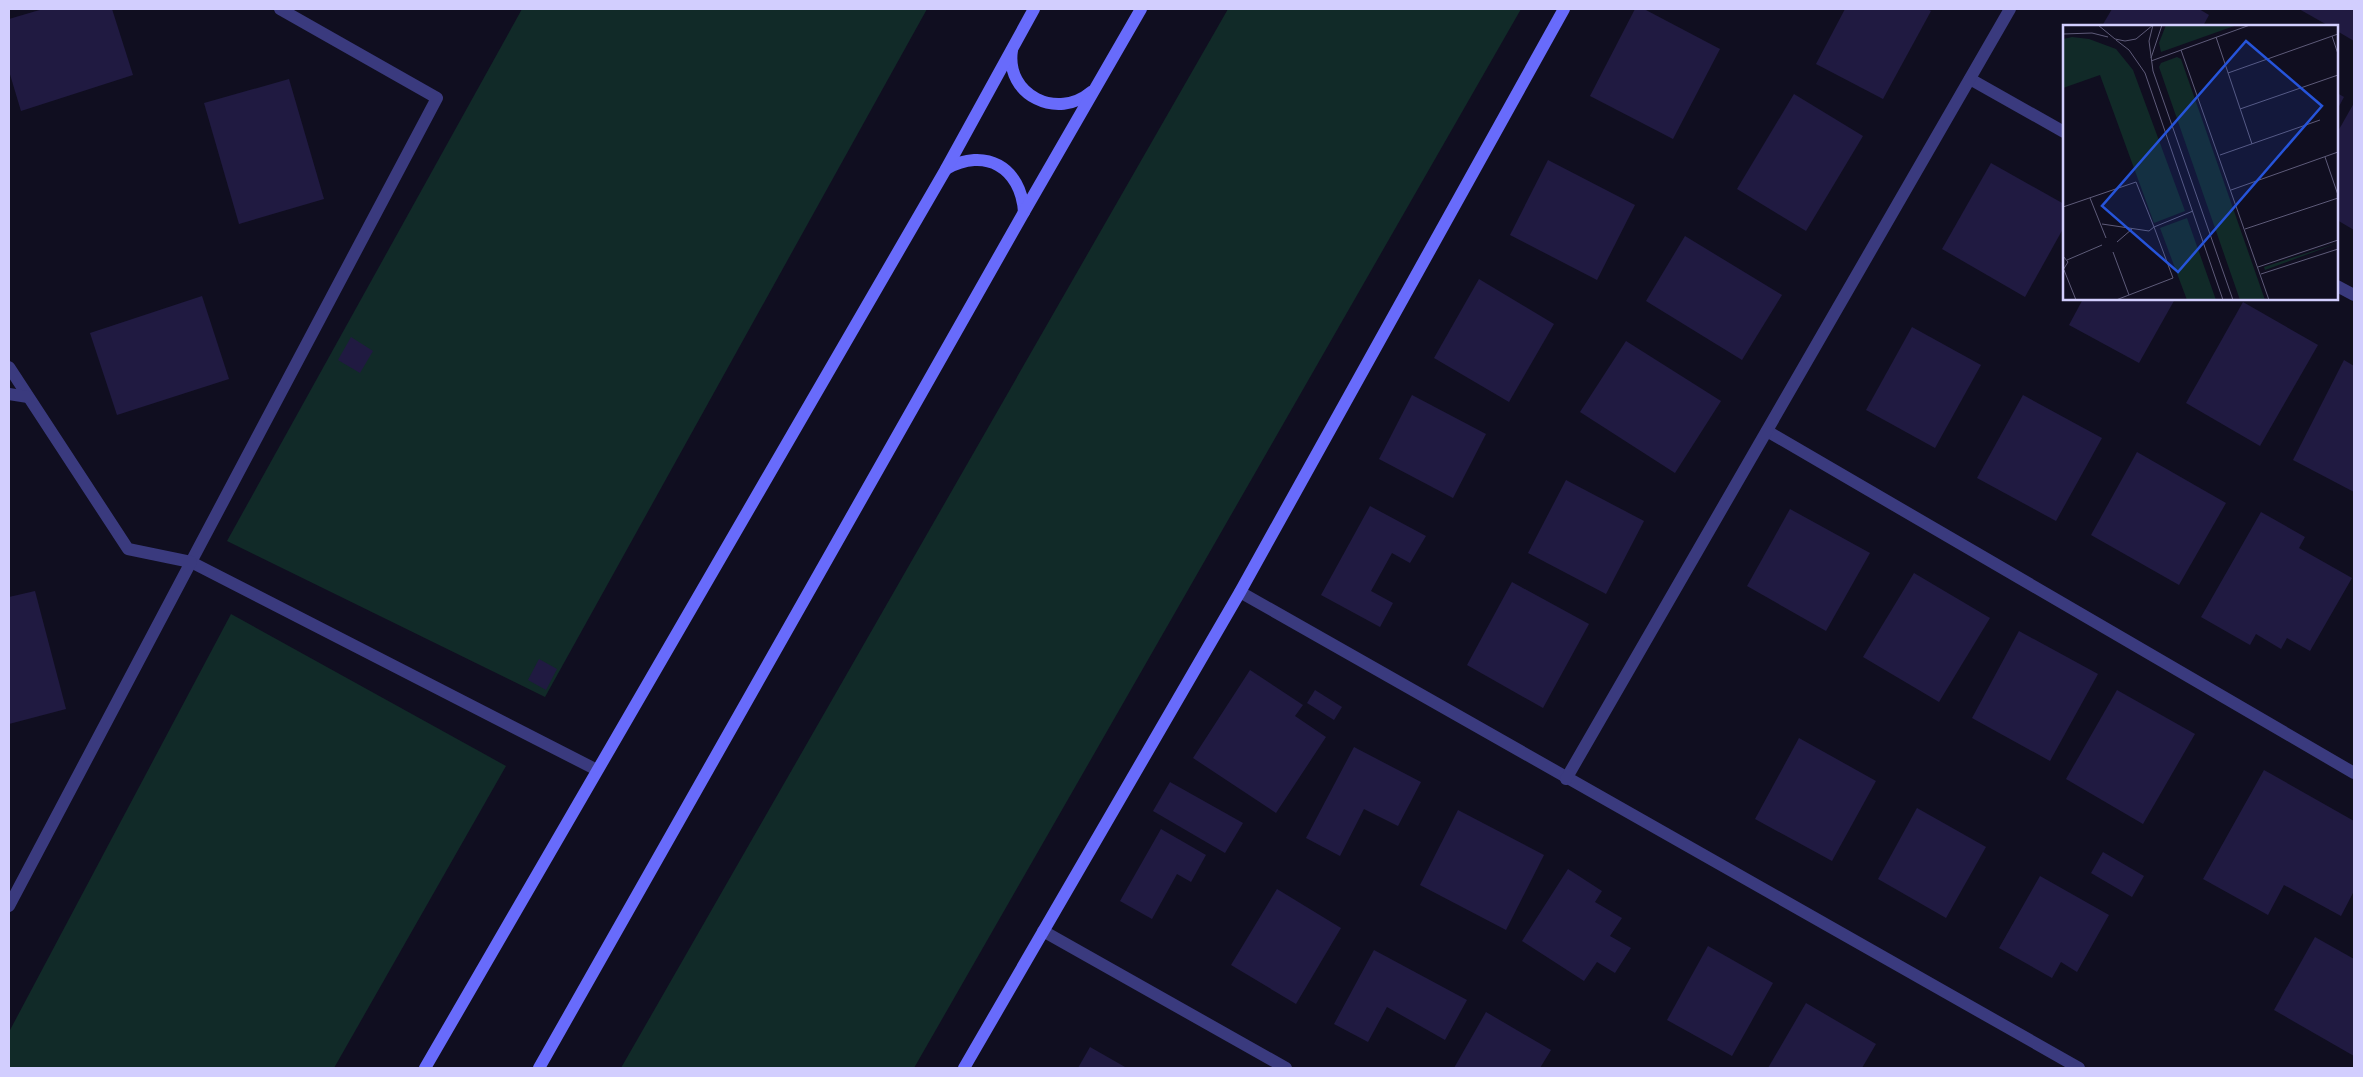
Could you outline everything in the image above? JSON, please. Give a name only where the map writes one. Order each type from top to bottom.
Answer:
[{"type":"main road","points":[[425,1068],[946,169],[1034,9]]},
{"type":"main road","points":[[538,1068],[1141,9]]},
{"type":"main road","points":[[964,1068],[1240,592],[1564,9]]},
{"type":"main road","points":[[1013,45],[1011,61],[1015,76],[1023,89],[1036,98],[1051,104],[1067,104],[1082,99],[1095,89]]},
{"type":"main road","points":[[946,169],[971,159],[997,164],[1009,173],[1018,184],[1023,198],[1024,212]]},
{"type":"street","points":[[9,906],[437,98],[280,9]]},
{"type":"street","points":[[1566,779],[2010,9]]},
{"type":"street","points":[[1970,79],[2063,131]]},
{"type":"street","points":[[2338,287],[2354,296]]},
{"type":"street","points":[[9,367],[128,549],[191,562],[596,770]]},
{"type":"street","points":[[9,394],[28,397]]},
{"type":"street","points":[[1767,431],[2354,773]]},
{"type":"street","points":[[1240,592],[1566,779],[2079,1068]]},
{"type":"street","points":[[1043,931],[1286,1068]]},
{"type":"green space","points":[[522,9],[927,9],[545,697],[227,541]]},
{"type":"green space","points":[[1228,9],[1521,9],[914,1068],[621,1068]]},
{"type":"green space","points":[[231,614],[506,766],[334,1068],[9,1068],[9,1032]]},
{"type":"building","points":[[43,9],[112,9],[133,75],[21,111],[9,71],[9,19]]},
{"type":"building","points":[[1635,9],[1644,9],[1720,49],[1673,139],[1590,96]]},
{"type":"building","points":[[1845,9],[1927,9],[1931,11],[1883,99],[1816,64]]},
{"type":"building","points":[[2112,9],[2199,9],[2209,15],[2204,25],[2103,25]]},
{"type":"building","points":[[2299,9],[2354,9],[2354,41],[2338,32],[2338,25],[2327,25]]},
{"type":"building","points":[[289,79],[324,199],[239,224],[204,103]]},
{"type":"building","points":[[1794,94],[1863,136],[1806,231],[1737,189]]},
{"type":"building","points":[[2338,94],[2344,97],[2338,108]]},
{"type":"building","points":[[2354,103],[2354,230],[2338,221],[2338,131]]},
{"type":"building","points":[[1548,160],[1635,205],[1597,280],[1510,235]]},
{"type":"building","points":[[1991,163],[2063,203],[2063,229],[2025,297],[1942,249]]},
{"type":"building","points":[[1685,236],[1782,295],[1742,360],[1646,301]]},
{"type":"building","points":[[1479,279],[1554,324],[1509,402],[1434,358]]},
{"type":"building","points":[[202,296],[229,379],[117,415],[90,333]]},
{"type":"building","points":[[2082,300],[2174,300],[2139,363],[2069,325]]},
{"type":"building","points":[[2243,302],[2318,345],[2260,446],[2186,403]]},
{"type":"building","points":[[1912,327],[1981,365],[1935,448],[1866,410]]},
{"type":"building","points":[[351,337],[373,351],[360,373],[338,360]]},
{"type":"building","points":[[1626,341],[1721,401],[1675,473],[1580,412]]},
{"type":"building","points":[[2344,360],[2354,366],[2354,492],[2293,460]]},
{"type":"building","points":[[1412,395],[1486,434],[1453,498],[1379,459]]},
{"type":"building","points":[[2023,395],[2102,438],[2056,521],[1977,478]]},
{"type":"building","points":[[2137,452],[2226,503],[2179,585],[2091,535]]},
{"type":"building","points":[[1566,480],[1644,521],[1606,594],[1528,553]]},
{"type":"building","points":[[1370,506],[1426,536],[1410,563],[1392,553],[1371,591],[1393,603],[1380,627],[1321,595]]},
{"type":"building","points":[[1790,509],[1870,553],[1826,631],[1747,586]]},
{"type":"building","points":[[2261,512],[2305,537],[2299,548],[2352,578],[2310,651],[2287,638],[2281,649],[2256,634],[2250,645],[2201,617]]},
{"type":"building","points":[[1914,573],[1990,618],[1939,702],[1863,657]]},
{"type":"building","points":[[1512,582],[1589,624],[1543,708],[1467,665]]},
{"type":"building","points":[[35,591],[66,709],[9,724],[9,597]]},
{"type":"building","points":[[2019,631],[2098,674],[2050,761],[1972,718]]},
{"type":"building","points":[[539,659],[557,669],[546,690],[528,680]]},
{"type":"building","points":[[1250,670],[1303,705],[1295,716],[1326,737],[1276,813],[1193,758]]},
{"type":"building","points":[[1315,690],[1342,707],[1334,720],[1307,703]]},
{"type":"building","points":[[2117,690],[2195,734],[2143,824],[2066,779]]},
{"type":"building","points":[[1799,738],[1876,781],[1832,861],[1755,819]]},
{"type":"building","points":[[1354,747],[1421,782],[1398,826],[1364,809],[1340,856],[1306,838]]},
{"type":"building","points":[[2264,770],[2354,821],[2354,891],[2341,916],[2284,885],[2268,915],[2203,879]]},
{"type":"building","points":[[1170,782],[1243,823],[1225,853],[1153,811]]},
{"type":"building","points":[[1917,808],[1986,847],[1946,918],[1878,879]]},
{"type":"building","points":[[1458,810],[1544,855],[1506,930],[1420,885]]},
{"type":"building","points":[[1161,829],[1206,855],[1191,882],[1177,874],[1152,919],[1120,901]]},
{"type":"building","points":[[2103,852],[2144,876],[2132,897],[2091,873]]},
{"type":"building","points":[[1568,869],[1602,891],[1595,902],[1622,918],[1610,936],[1631,948],[1615,973],[1597,962],[1584,981],[1522,941]]},
{"type":"building","points":[[2040,876],[2109,915],[2077,972],[2061,962],[2052,978],[1999,948]]},
{"type":"building","points":[[1277,889],[1341,928],[1296,1004],[1231,965]]},
{"type":"building","points":[[2315,937],[2354,959],[2354,1056],[2274,1010]]},
{"type":"building","points":[[1708,946],[1773,983],[1732,1056],[1667,1020]]},
{"type":"building","points":[[1374,950],[1467,1000],[1445,1040],[1387,1007],[1368,1042],[1334,1024]]},
{"type":"building","points":[[1806,1003],[1876,1044],[1862,1068],[1768,1068]]},
{"type":"building","points":[[1486,1012],[1551,1050],[1540,1068],[1454,1068]]},
{"type":"building","points":[[1090,1047],[1125,1067],[1078,1068]]}]
